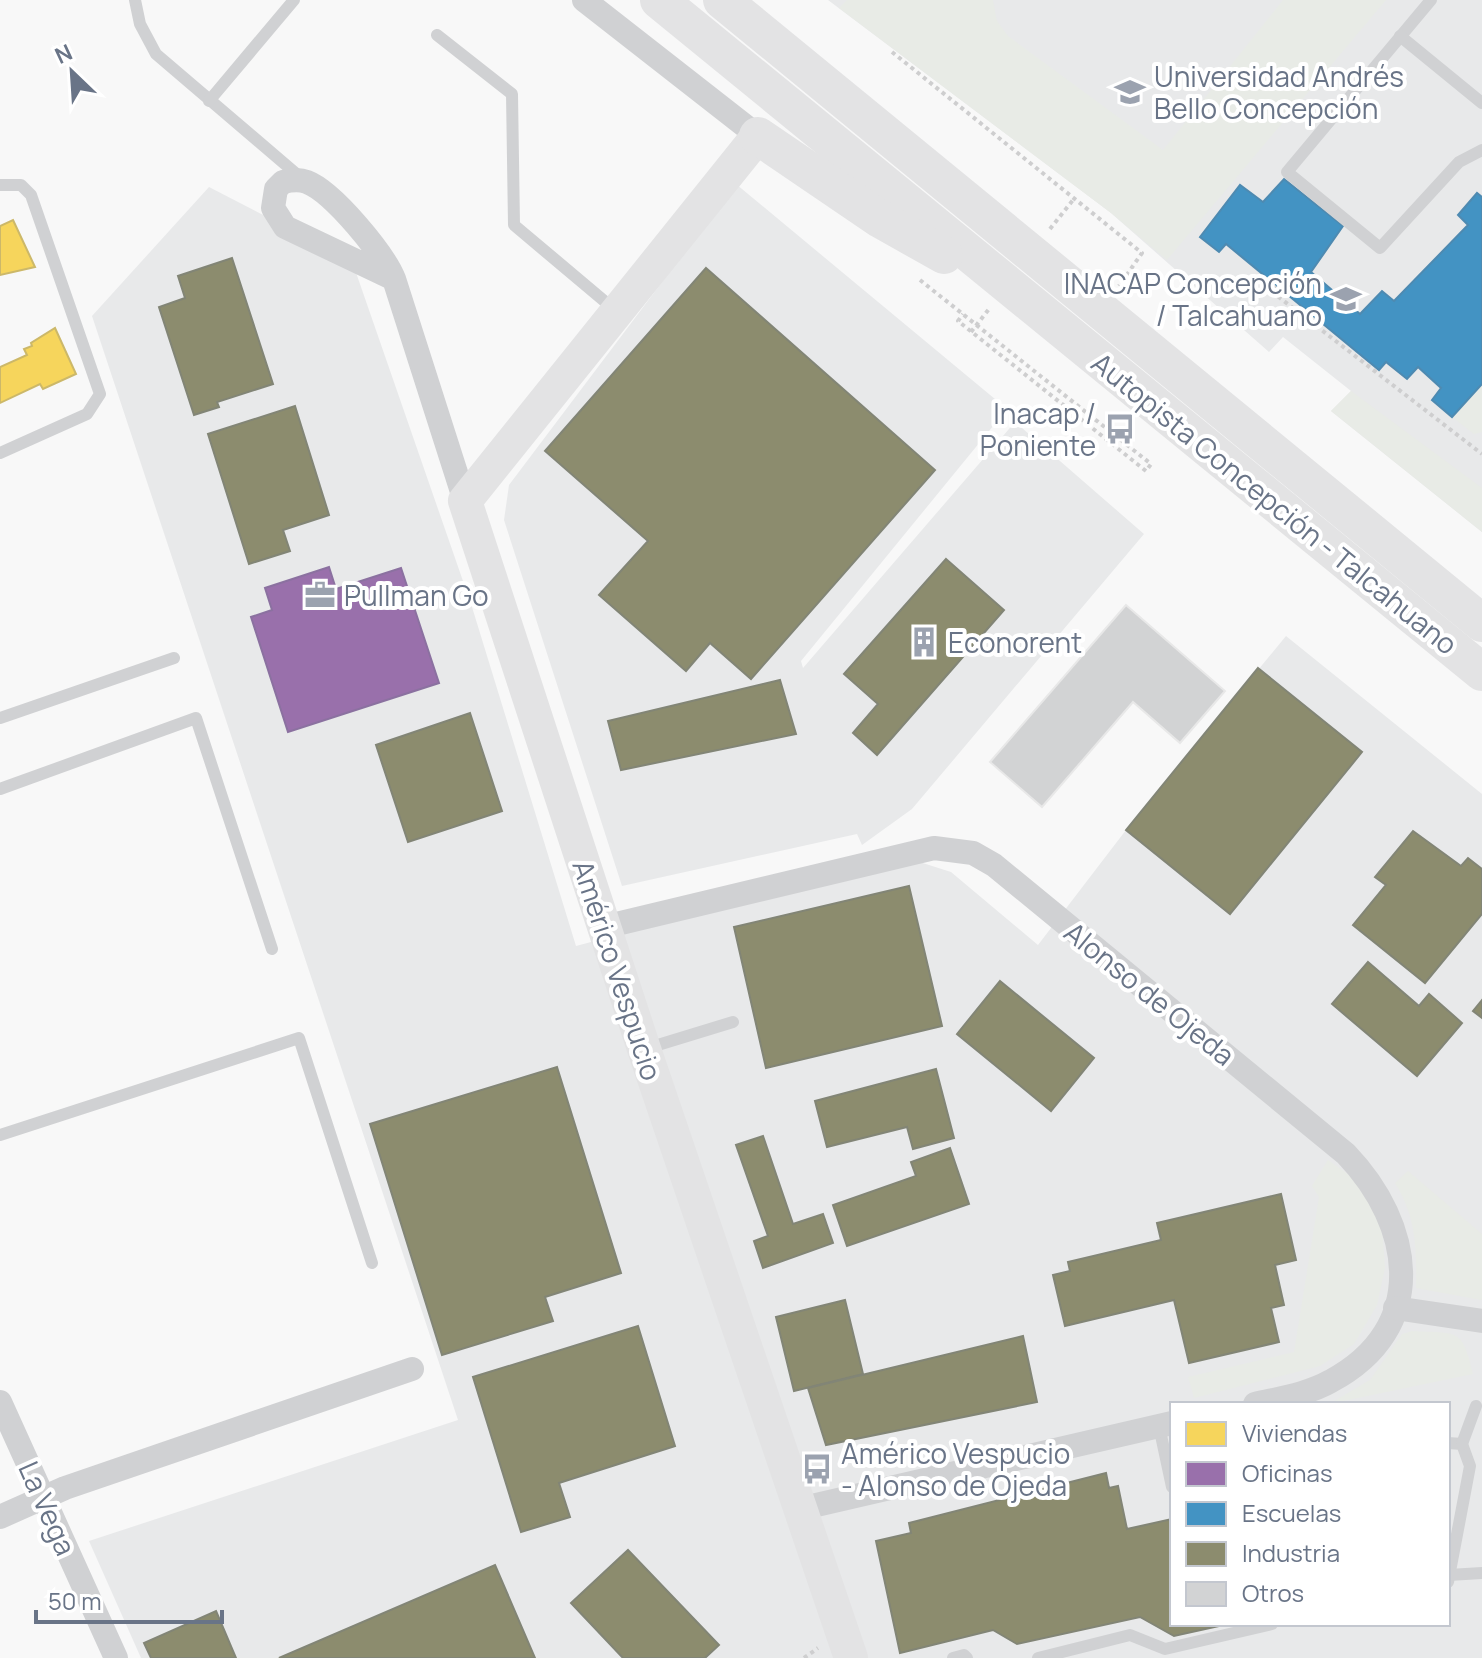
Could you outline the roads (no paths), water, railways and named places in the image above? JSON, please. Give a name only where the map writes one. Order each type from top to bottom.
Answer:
[{"type":"main road","name":"Autopista Concepción - Talcahuano","points":[[659,0],[1482,672]]},
{"type":"main road","name":"Autopista Concepción - Talcahuano","points":[[722,0],[1482,623]]},
{"type":"main road","points":[[758,136],[880,219],[1021,296]]},
{"type":"street","points":[[465,501],[758,136],[584,0]]},
{"type":"street","points":[[306,181],[283,182],[276,189],[273,208],[285,227],[394,279]]},
{"type":"street","name":"Américo Vespucio","points":[[306,181],[318,187],[377,248],[394,279],[644,1049],[851,1658]]},
{"type":"street","name":"Alonso de Ojeda","points":[[604,927],[934,848],[973,853],[1018,885],[1346,1154],[1379,1194],[1398,1234],[1402,1271],[1395,1308],[1377,1341],[1351,1368],[1312,1390],[1263,1402]]},
{"type":"street","points":[[1395,1308],[1482,1321]]},
{"type":"street","points":[[0,1517],[45,1500],[65,1488],[412,1369]]},
{"type":"street","name":"La Vega","points":[[0,1402],[116,1658]]},
{"type":"street","points":[[799,1509],[1166,1424]]},
{"type":"lane","points":[[135,0],[140,24],[156,54],[306,181]]},
{"type":"lane","points":[[209,101],[294,0]]},
{"type":"lane","points":[[1431,0],[1287,169],[1289,175],[1380,248],[1459,162],[1482,150]]},
{"type":"lane","points":[[437,35],[512,94],[514,225],[617,312]]},
{"type":"lane","points":[[1400,36],[1482,103]]},
{"type":"lane","points":[[0,185],[21,185],[31,195],[100,394],[87,414],[0,453]]},
{"type":"lane","points":[[0,718],[174,658]]},
{"type":"lane","points":[[0,789],[196,718],[272,949]]},
{"type":"lane","points":[[644,1049],[733,1022]]},
{"type":"lane","points":[[0,1135],[299,1038],[372,1263]]},
{"type":"lane","points":[[1450,1570],[1470,1466],[1462,1444],[1476,1406]]},
{"type":"lane","points":[[1166,1424],[1170,1466]]},
{"type":"lane","points":[[1450,1443],[1462,1444]]},
{"type":"lane","points":[[1450,1575],[1482,1573]]},
{"type":"lane","points":[[1038,1658],[1130,1635],[1165,1649],[1263,1626]]},
{"type":"lane","points":[[953,1658],[964,1655],[967,1658]]},
{"type":"place","name":"Universidad Andrés Bello Concepción","points":[[1130,92]]},
{"type":"place","name":"INACAP Concepción / Talcahuano","points":[[1346,299]]},
{"type":"place","name":"Inacap / Poniente","points":[[1120,429]]},
{"type":"place","name":"Pullman Go","points":[[320,595]]},
{"type":"place","name":"Econorent","points":[[924,642]]},
{"type":"place","name":"Américo Vespucio - Alonso de Ojeda","points":[[817,1469]]}]
